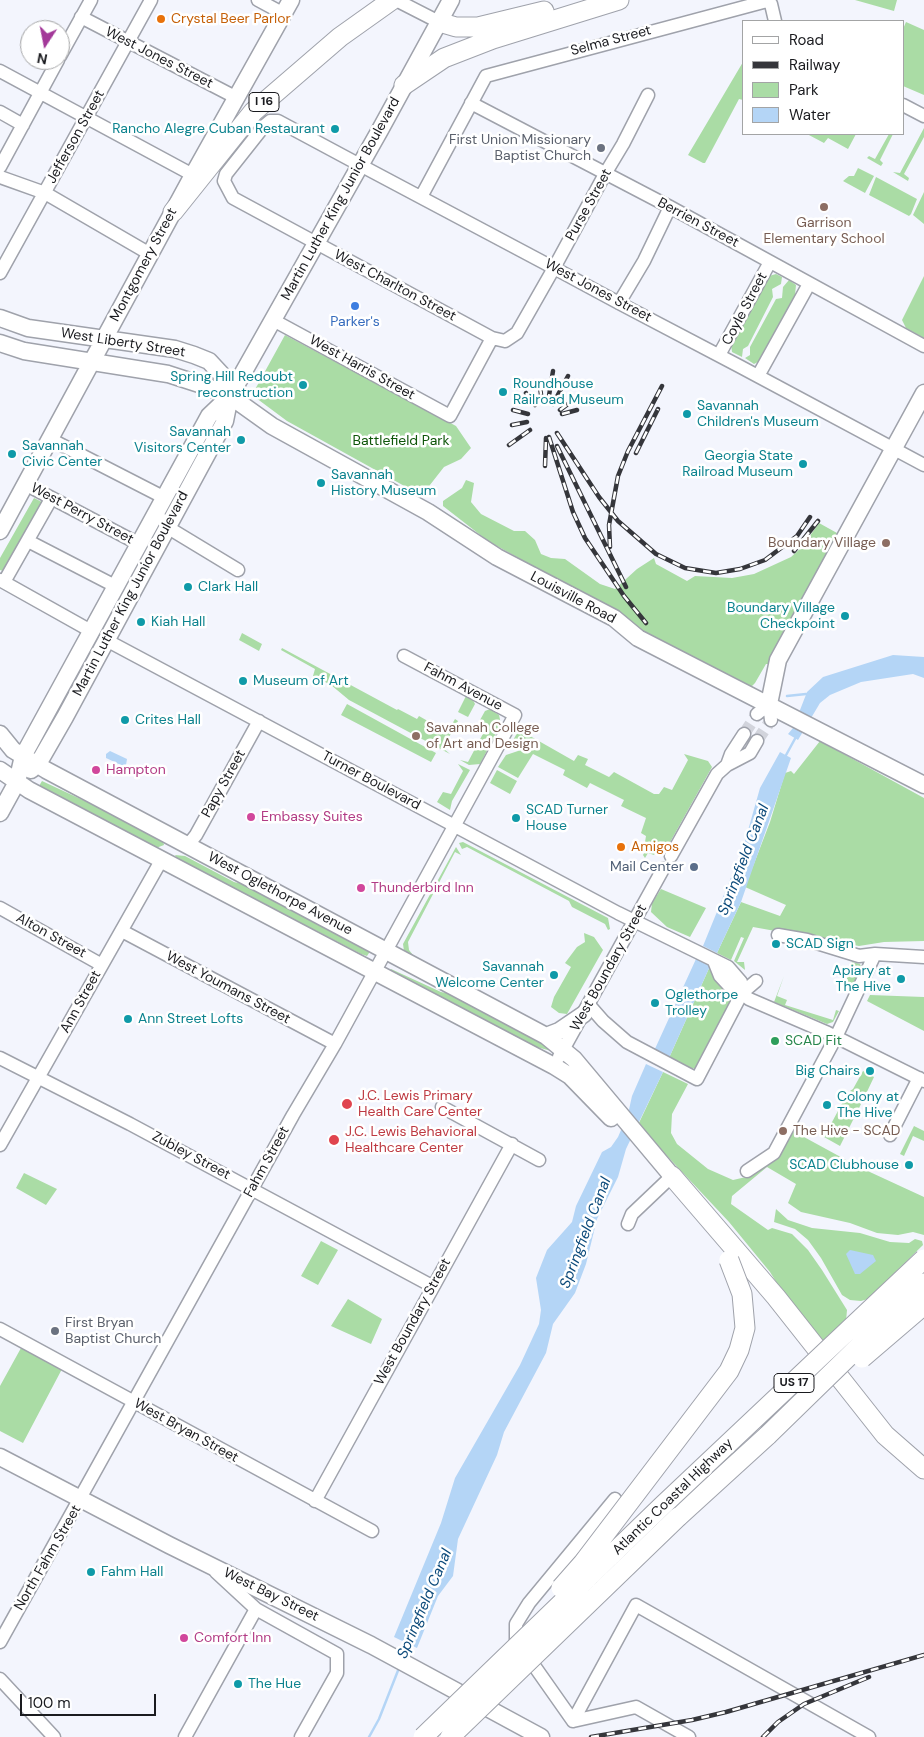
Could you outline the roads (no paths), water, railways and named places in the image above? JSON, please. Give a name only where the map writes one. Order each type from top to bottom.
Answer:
[{"type":"highway","name":"I 16","points":[[173,212],[253,112],[340,37],[392,0]]},
{"type":"highway","points":[[439,22],[456,27],[478,27],[572,4],[600,0]]},
{"type":"highway","points":[[404,85],[444,58],[493,39],[619,0]]},
{"type":"highway","points":[[509,1654],[583,1563],[729,1371],[743,1340],[745,1319],[742,1294],[729,1260],[664,1173]]},
{"type":"highway","points":[[664,1173],[776,1297],[885,1435],[924,1469]]},
{"type":"highway","name":"Atlantic Coastal Highway","points":[[423,1737],[662,1506],[924,1259]]},
{"type":"highway","name":"Atlantic Coastal Highway","points":[[450,1737],[678,1517],[768,1435],[924,1283]]},
{"type":"highway","points":[[768,1435],[924,1305]]},
{"type":"main road","name":"Martin Luther King Junior Boulevard","points":[[0,813],[17,782],[23,756],[209,416],[230,396],[451,0]]},
{"type":"main road","name":"Montgomery Street","points":[[0,531],[193,175],[287,7]]},
{"type":"main road","name":"West Liberty Street","points":[[0,318],[28,328],[175,349],[209,362],[222,375],[230,396]]},
{"type":"main road","name":"West Liberty Street","points":[[0,343],[24,351],[179,377],[230,396]]},
{"type":"main road","points":[[766,713],[778,660],[924,393]]},
{"type":"main road","name":"Martin Luther King Junior Boulevard","points":[[17,782],[38,764],[225,421],[230,396]]},
{"type":"main road","name":"Louisville Road","points":[[230,396],[272,426],[428,512],[497,557],[614,618],[638,638],[766,713],[802,722],[924,785]]},
{"type":"main road","name":"West Oglethorpe Avenue","points":[[0,734],[13,750],[23,756],[546,1036],[574,1059],[611,1111]]},
{"type":"main road","name":"West Oglethorpe Avenue","points":[[0,770],[17,782],[373,972],[554,1066],[570,1076],[611,1111]]},
{"type":"main road","points":[[162,859],[166,854],[188,845]]},
{"type":"main road","points":[[546,1036],[559,1031],[586,1010]]},
{"type":"main road","points":[[611,1111],[664,1173]]},
{"type":"main road","name":"West Bay Street","points":[[0,1457],[209,1565],[371,1645],[541,1737]]},
{"type":"street","points":[[70,37],[90,0]]},
{"type":"street","name":"Jefferson Street","points":[[0,273],[151,0]]},
{"type":"street","points":[[258,0],[287,7]]},
{"type":"street","points":[[396,0],[439,22]]},
{"type":"street","points":[[769,2],[775,20]]},
{"type":"street","name":"Selma Street","points":[[421,197],[486,76],[494,72],[769,2]]},
{"type":"street","name":"West Jones Street","points":[[81,17],[237,98]]},
{"type":"street","points":[[0,167],[53,70]]},
{"type":"street","points":[[0,71],[193,175]]},
{"type":"street","name":"Purse Street","points":[[492,338],[505,341],[517,333],[648,95]]},
{"type":"street","name":"Berrien Street","points":[[471,103],[670,207],[924,346]]},
{"type":"street","points":[[904,106],[924,116]]},
{"type":"street","points":[[0,112],[23,124]]},
{"type":"street","name":"West Jones Street","points":[[270,121],[278,121],[924,465]]},
{"type":"street","name":"West Charlton Street","points":[[270,121],[226,174],[224,181],[232,198],[492,338]]},
{"type":"street","points":[[0,177],[45,193],[150,254]]},
{"type":"street","points":[[619,303],[644,262],[670,207]]},
{"type":"street","name":"Coyle Street","points":[[719,356],[770,262]]},
{"type":"street","points":[[758,376],[809,284]]},
{"type":"street","name":"West Harris Street","points":[[273,320],[450,416],[492,338]]},
{"type":"street","points":[[50,438],[161,505],[167,526],[238,570]]},
{"type":"street","name":"West Perry Street","points":[[25,484],[140,544]]},
{"type":"street","points":[[51,499],[28,541],[2,581],[91,631]]},
{"type":"street","points":[[28,541],[116,587]]},
{"type":"street","name":"Turner Boulevard","points":[[106,640],[636,922],[714,961],[720,976],[732,989],[742,993]]},
{"type":"street","name":"Fahm Avenue","points":[[404,656],[515,715],[454,825]]},
{"type":"street","name":"Papy Street","points":[[188,845],[196,835],[258,721]]},
{"type":"street","points":[[671,856],[709,786],[727,765],[731,754],[744,734]]},
{"type":"street","points":[[727,765],[750,753],[757,741]]},
{"type":"street","name":"Fahm Street","points":[[81,1500],[335,1044],[454,825]]},
{"type":"street","name":"Ann Street","points":[[0,1145],[4,1128],[38,1078],[162,859]]},
{"type":"street","name":"West Boundary Street","points":[[554,1066],[664,869]]},
{"type":"street","name":"Alton Street","points":[[0,908],[102,965]]},
{"type":"street","name":"West Youmans Street","points":[[122,931],[335,1044]]},
{"type":"street","points":[[778,935],[807,940],[859,956],[875,954],[924,957]]},
{"type":"street","points":[[747,1171],[774,1153],[836,1037],[875,954]]},
{"type":"street","points":[[586,1010],[627,1042],[697,1078],[742,993],[756,981]]},
{"type":"street","points":[[742,993],[749,999],[836,1037],[922,1080],[890,1135]]},
{"type":"street","name":"Zubley Street","points":[[0,1058],[432,1286]]},
{"type":"street","points":[[442,1106],[540,1160]]},
{"type":"street","name":"West Boundary Street","points":[[315,1501],[512,1144]]},
{"type":"street","points":[[628,1224],[632,1214],[664,1173]]},
{"type":"street","name":"West Bryan Street","points":[[0,1329],[372,1531]]},
{"type":"street","points":[[573,1721],[516,1640],[516,1624],[529,1603],[614,1499]]},
{"type":"street","name":"North Fahm Street","points":[[0,1642],[81,1500]]},
{"type":"street","points":[[209,1565],[256,1609],[337,1654],[337,1673],[301,1737]]},
{"type":"street","points":[[573,1721],[636,1605],[869,1737]]},
{"type":"street","points":[[185,1737],[256,1609]]},
{"type":"street","points":[[0,1679],[54,1737]]},
{"type":"street","points":[[573,1721],[636,1707],[689,1737]]},
{"type":"water","points":[[893,655],[924,657],[924,678],[913,674],[861,682],[830,695],[820,703],[798,740],[788,734],[793,728],[807,692],[823,677]]},
{"type":"water","points":[[110,751],[127,759],[126,765],[123,766],[106,758],[106,754]]},
{"type":"water","points":[[780,752],[791,758],[741,902],[717,953],[703,946],[743,848],[760,788]]},
{"type":"water","points":[[696,959],[710,966],[669,1058],[654,1051]]},
{"type":"water","points":[[646,1064],[663,1072],[626,1149],[618,1177],[597,1219],[586,1264],[575,1293],[553,1324],[546,1353],[504,1432],[497,1455],[458,1539],[453,1576],[438,1596],[417,1648],[394,1637],[441,1523],[455,1478],[520,1365],[539,1324],[541,1310],[536,1278],[547,1250],[572,1222],[576,1206],[602,1152],[611,1147],[618,1137],[628,1114],[632,1096]]},
{"type":"water","points":[[850,1250],[873,1255],[876,1261],[860,1274],[855,1274],[846,1254]]},
{"type":"waterway","points":[[787,696],[806,694]]},
{"type":"waterway","name":"Springfield Canal","points":[[785,757],[797,735]]},
{"type":"waterway","name":"Springfield Canal","points":[[404,1656],[409,1643]]},
{"type":"waterway","name":"Springfield Canal","points":[[369,1737],[379,1719],[399,1668]]},
{"type":"tunnel","points":[[744,734],[757,714]]},
{"type":"tunnel","points":[[757,741],[771,720]]},
{"type":"railway","points":[[548,402],[553,371]]},
{"type":"railway","points":[[553,404],[568,376]]},
{"type":"railway","points":[[610,547],[609,525],[618,476],[628,451],[662,386]]},
{"type":"railway","points":[[540,387],[542,402]]},
{"type":"railway","points":[[526,393],[535,405]]},
{"type":"railway","points":[[560,410],[572,401]]},
{"type":"railway","points":[[636,453],[658,409]]},
{"type":"railway","points":[[513,410],[528,414]]},
{"type":"railway","points":[[562,414],[577,410]]},
{"type":"railway","points":[[512,425],[527,422]]},
{"type":"railway","points":[[509,445],[530,430]]},
{"type":"railway","points":[[557,433],[599,497],[618,521],[656,554],[685,568],[716,573],[740,569],[765,560],[797,536],[810,517]]},
{"type":"railway","points":[[549,437],[573,512],[585,538],[624,596],[646,623]]},
{"type":"railway","points":[[545,466],[546,438]]},
{"type":"railway","points":[[557,446],[626,587]]},
{"type":"railway","points":[[794,551],[818,521]]},
{"type":"railway","points":[[591,1737],[692,1720],[726,1712],[924,1655]]},
{"type":"railway","points":[[763,1737],[778,1722],[804,1704],[869,1677]]},
{"type":"place","name":"Crystal Beer Parlor","points":[[161,19]]},
{"type":"place","name":"Rancho Alegre Cuban Restaurant","points":[[335,129]]},
{"type":"place","name":"First Union Missionary Baptist Church","points":[[601,148]]},
{"type":"place","name":"Garrison Elementary School","points":[[824,207]]},
{"type":"place","name":"Parker's","points":[[355,306]]},
{"type":"place","name":"Spring Hill Redoubt reconstruction","points":[[303,385]]},
{"type":"place","name":"Roundhouse Railroad Museum","points":[[503,392]]},
{"type":"place","name":"Savannah Children's Museum","points":[[687,414]]},
{"type":"place","name":"Savannah Visitors Center","points":[[241,440]]},
{"type":"place","name":"Savannah Civic Center","points":[[12,454]]},
{"type":"place","name":"Georgia State Railroad Museum","points":[[803,464]]},
{"type":"place","name":"Savannah History Museum","points":[[321,483]]},
{"type":"place","name":"Boundary Village","points":[[886,543]]},
{"type":"place","name":"Clark Hall","points":[[188,587]]},
{"type":"place","name":"Boundary Village Checkpoint","points":[[845,616]]},
{"type":"place","name":"Kiah Hall","points":[[141,622]]},
{"type":"place","name":"Museum of Art","points":[[243,681]]},
{"type":"place","name":"Crites Hall","points":[[125,720]]},
{"type":"place","name":"Savannah College of Art and Design","points":[[416,736]]},
{"type":"place","name":"Hampton","points":[[96,770]]},
{"type":"place","name":"Embassy Suites","points":[[251,817]]},
{"type":"place","name":"SCAD Turner House","points":[[516,818]]},
{"type":"place","name":"Amigos","points":[[621,847]]},
{"type":"place","name":"Mail Center","points":[[694,867]]},
{"type":"place","name":"Thunderbird Inn","points":[[361,888]]},
{"type":"place","name":"SCAD Sign","points":[[776,944]]},
{"type":"place","name":"Savannah Welcome Center","points":[[554,975]]},
{"type":"place","name":"Apiary at The Hive","points":[[901,979]]},
{"type":"place","name":"Oglethorpe Trolley","points":[[655,1003]]},
{"type":"place","name":"Ann Street Lofts","points":[[128,1019]]},
{"type":"place","name":"SCAD Fit","points":[[775,1041]]},
{"type":"place","name":"Big Chairs","points":[[870,1071]]},
{"type":"place","name":"J.C. Lewis Primary Health Care Center","points":[[347,1104]]},
{"type":"place","name":"Colony at The Hive","points":[[827,1105]]},
{"type":"place","name":"The Hive - SCAD","points":[[783,1131]]},
{"type":"place","name":"J.C. Lewis Behavioral Healthcare Center","points":[[334,1140]]},
{"type":"place","name":"SCAD Clubhouse","points":[[909,1165]]},
{"type":"place","name":"First Bryan Baptist Church","points":[[55,1331]]},
{"type":"place","name":"Fahm Hall","points":[[91,1572]]},
{"type":"place","name":"Comfort Inn","points":[[184,1638]]},
{"type":"place","name":"The Hue","points":[[238,1684]]},
{"type":"park label","name":"Battlefield Park","points":[[401,441]]}]
